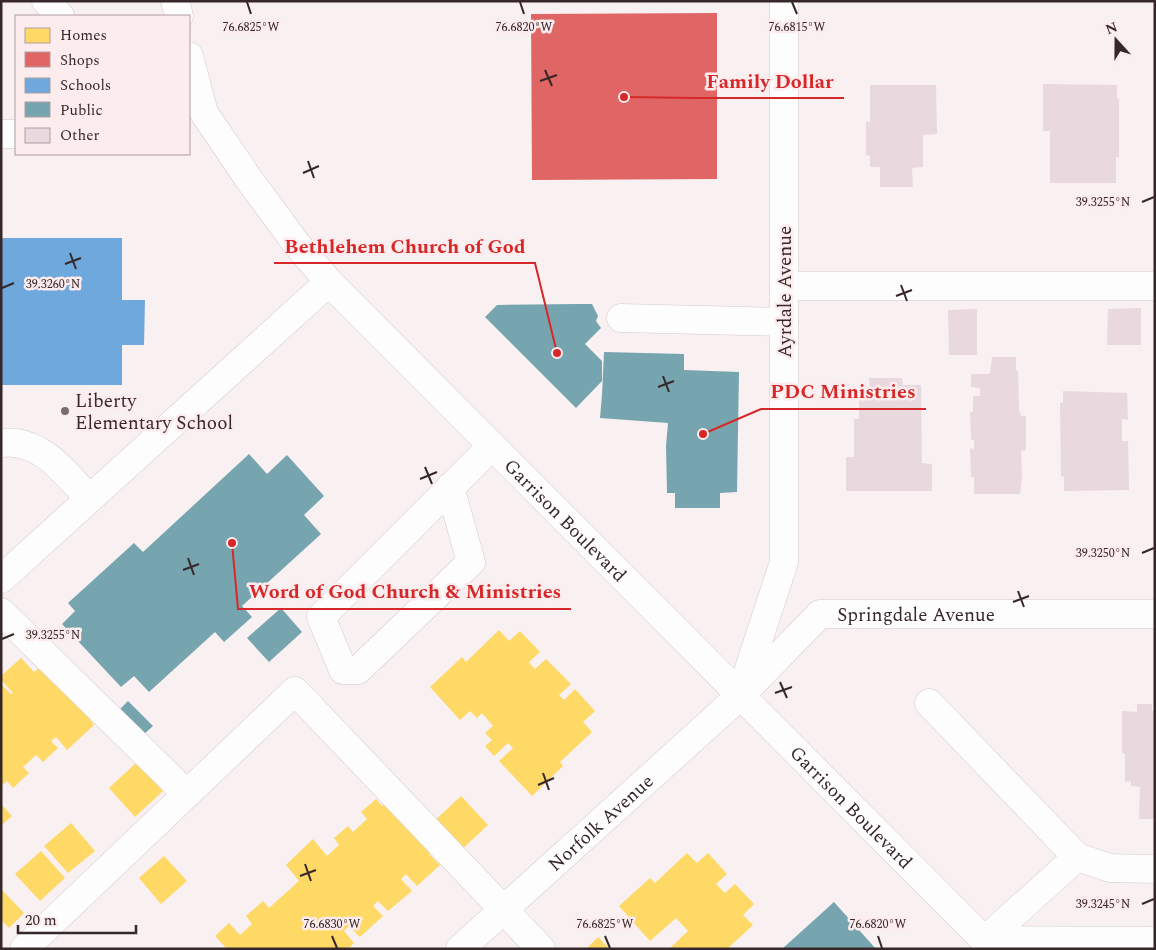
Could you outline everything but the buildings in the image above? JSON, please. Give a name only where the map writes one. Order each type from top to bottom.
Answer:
[{"type":"main road","points":[[46,1],[59,15]]},
{"type":"main road","points":[[175,1],[178,15]]},
{"type":"main road","name":"Ayrdale Avenue","points":[[740,696],[784,562],[784,1]]},
{"type":"main road","name":"Garrison Boulevard","points":[[190,67],[194,111],[328,282],[989,944]]},
{"type":"main road","points":[[1,134],[15,134]]},
{"type":"main road","points":[[1,579],[328,282]]},
{"type":"main road","points":[[784,286],[1155,286]]},
{"type":"main road","points":[[621,318],[784,322]]},
{"type":"main road","points":[[1,443],[10,442],[30,446],[51,458],[89,499]]},
{"type":"main road","points":[[450,487],[470,562],[358,670],[343,670],[321,617],[450,487],[492,446]]},
{"type":"main road","points":[[1,612],[186,794]]},
{"type":"main road","name":"Springdale Avenue","points":[[740,696],[820,614],[1155,614]]},
{"type":"main road","points":[[24,949],[295,691],[541,949]]},
{"type":"main road","name":"Norfolk Avenue","points":[[460,949],[740,696]]},
{"type":"main road","points":[[929,703],[1077,857],[1110,868],[1155,869]]},
{"type":"main road","points":[[989,944],[1077,857]]},
{"type":"main road","points":[[989,944],[1155,941]]},
{"type":"place","name":"Family Dollar","points":[[624,97]]},
{"type":"place","name":"Bethlehem Church of God","points":[[557,353]]},
{"type":"place","name":"Liberty Elementary School","points":[[65,411]]},
{"type":"place","name":"PDC Ministries","points":[[703,434]]},
{"type":"place","name":"Word of God Church & Ministries","points":[[232,543]]}]
